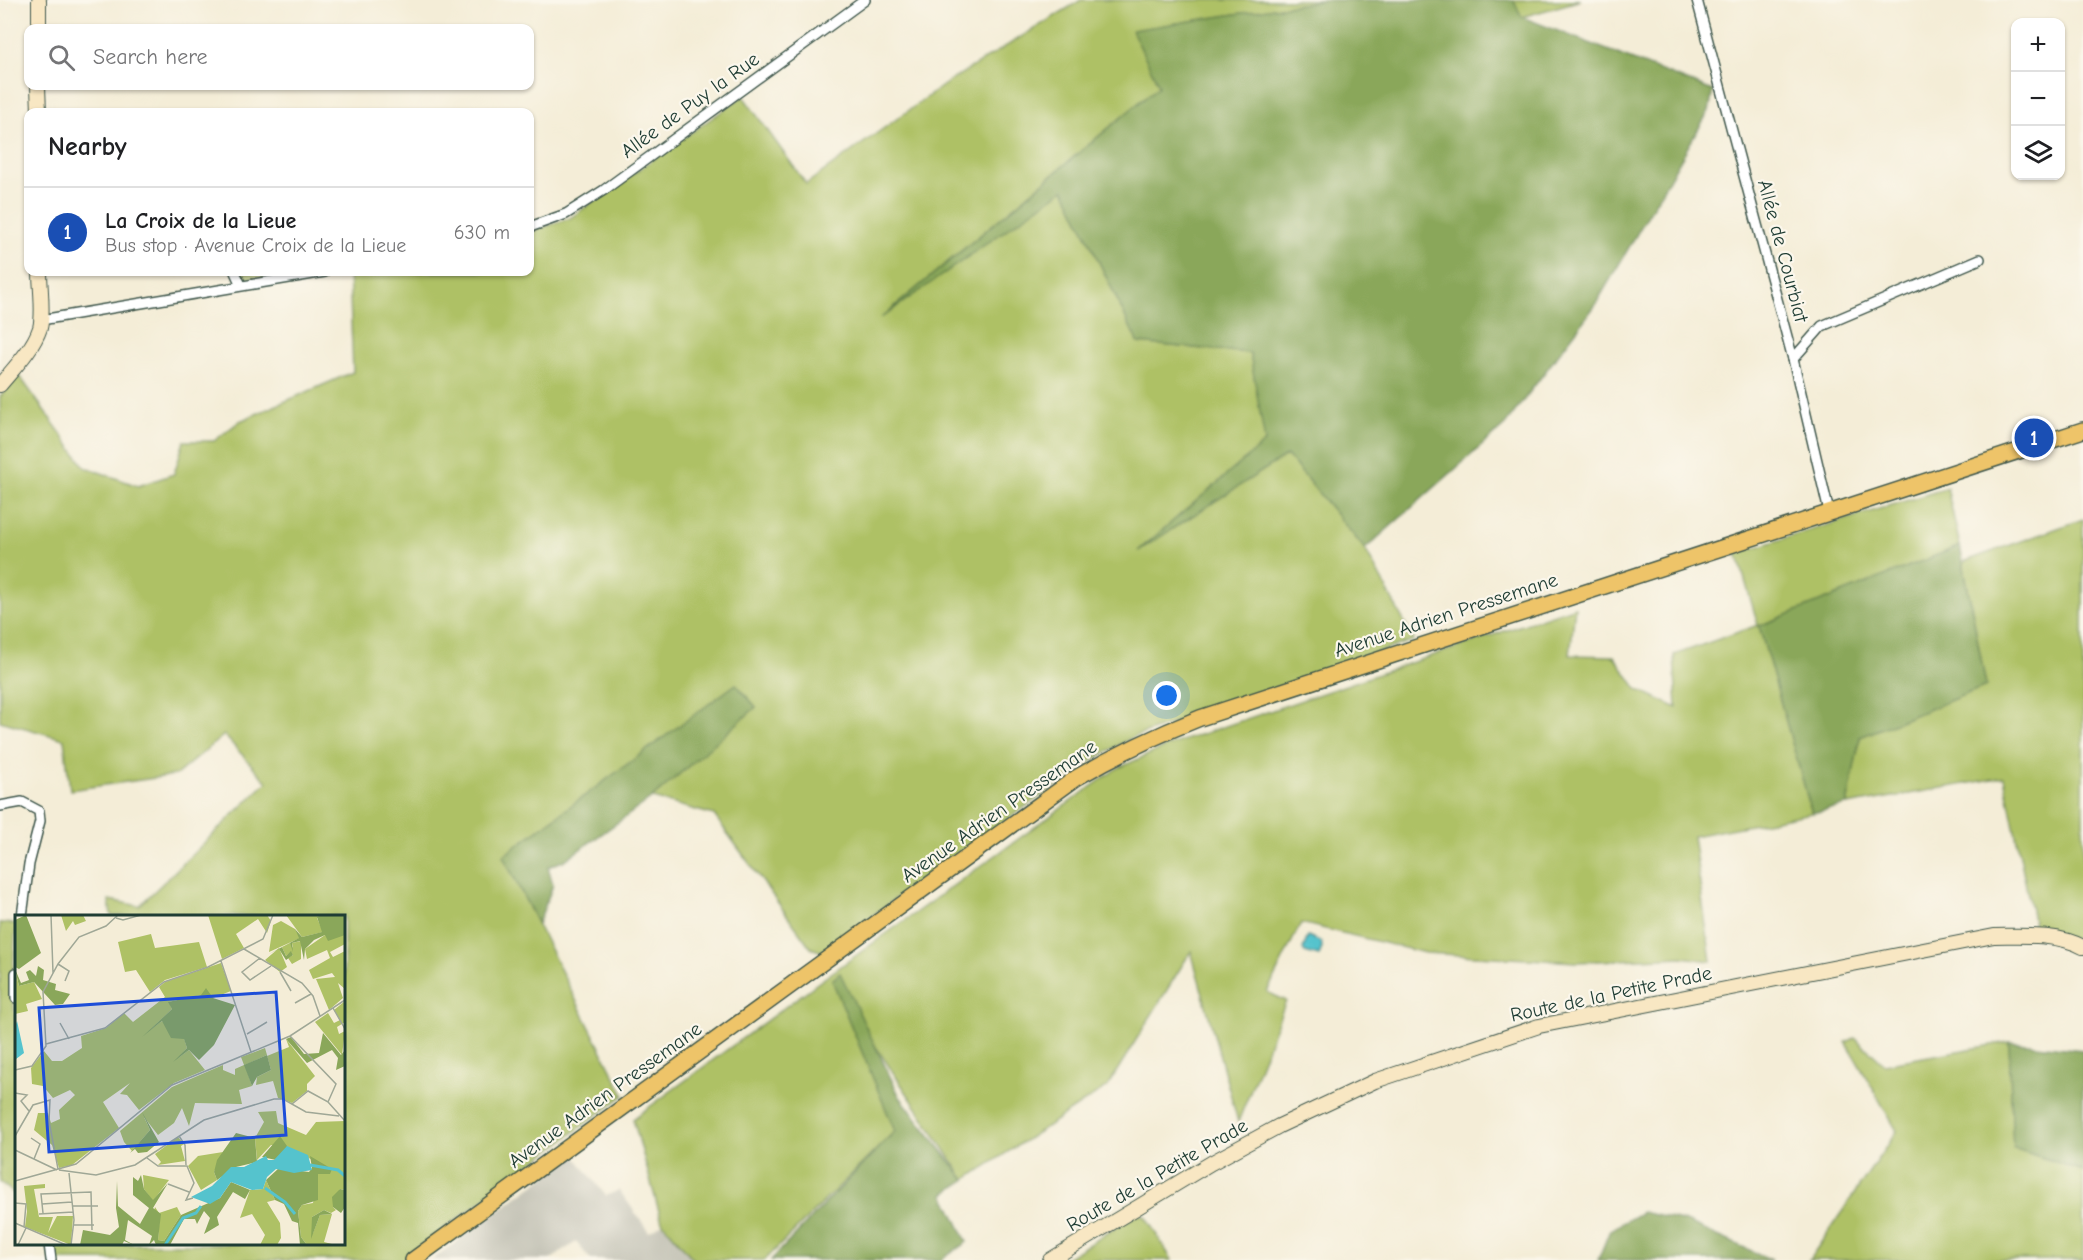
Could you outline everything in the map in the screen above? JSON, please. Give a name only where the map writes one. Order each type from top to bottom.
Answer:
[{"type":"main road","name":"Avenue Adrien Pressemane","points":[[413,1260],[1076,778],[1118,753],[1200,718],[2083,430]]},
{"type":"street","points":[[39,0],[39,24]]},
{"type":"street","name":"Allée de Puy la Rue","points":[[534,226],[566,214],[604,190],[865,0]]},
{"type":"street","name":"Allée de Courbiat","points":[[1697,0],[1793,359],[1829,512]]},
{"type":"street","points":[[38,90],[39,108]]},
{"type":"street","points":[[1793,359],[1822,326],[1980,259]]},
{"type":"street","points":[[0,385],[35,338],[41,320],[40,276]]},
{"type":"street","points":[[237,276],[241,285]]},
{"type":"street","points":[[41,320],[299,276]]},
{"type":"street","points":[[0,806],[22,802],[39,811],[40,821],[29,864],[22,915]]},
{"type":"street","name":"Route de la Petite Prade","points":[[1050,1260],[1211,1163],[1290,1121],[1375,1081],[1539,1026],[1994,936],[2038,937],[2060,940],[2083,947]]},
{"type":"street","points":[[49,1245],[51,1260]]},
{"type":"shaded area","points":[[574,1155],[606,1196],[619,1190],[649,1232],[665,1222],[693,1260],[591,1260],[576,1242],[550,1260],[432,1260]]},
{"type":"green space","points":[[1081,0],[1326,0],[1133,30],[1159,86],[889,311],[1064,189],[1138,343],[1250,353],[1266,442],[1143,547],[1287,455],[1365,549],[1414,640],[1131,738],[1094,759],[822,952],[811,948],[714,815],[652,798],[756,707],[736,685],[503,856],[624,1095],[402,1260],[55,1260],[53,1245],[345,1245],[345,915],[111,915],[109,900],[139,906],[267,782],[224,735],[176,775],[70,790],[64,739],[0,721],[0,397],[18,374],[85,467],[138,486],[174,474],[184,441],[214,441],[240,421],[353,372],[349,276],[534,276],[534,231],[570,218],[743,96],[806,184],[951,80]]},
{"type":"green space","points":[[1326,0],[1513,0],[1522,17],[1713,91],[1709,111],[1594,307],[1505,425],[1365,549],[1287,455],[1138,551],[1265,442],[1250,353],[1138,343],[1064,189],[881,318],[1159,86],[1132,30]]},
{"type":"green space","points":[[1513,0],[1581,0],[1522,17]]},
{"type":"green space","points":[[240,276],[276,276],[248,281],[243,281]]},
{"type":"green space","points":[[1947,488],[1960,546],[1759,626],[1812,813],[1693,836],[1711,961],[1682,957],[1577,962],[1425,953],[1301,923],[1267,992],[1286,1001],[1238,1122],[1191,951],[1107,1087],[965,1180],[834,984],[895,1131],[765,1260],[694,1260],[662,1222],[633,1119],[823,979],[1116,769],[1170,745],[1575,607],[1570,655],[1614,656],[1637,689],[1677,708],[1674,655],[1758,625],[1737,553]]},
{"type":"green space","points":[[2083,519],[2083,940],[2036,935],[2004,777],[1847,805],[1860,737],[1986,686],[1963,562]]},
{"type":"green space","points":[[1960,546],[1986,686],[1860,737],[1847,805],[1812,813],[1759,626]]},
{"type":"green space","points":[[736,684],[756,707],[652,798],[565,860],[548,867],[553,885],[538,924],[503,856]]},
{"type":"green space","points":[[0,923],[15,924],[12,988],[15,1015],[15,1194],[0,1182]]},
{"type":"green space","points":[[840,973],[900,1097],[965,1180],[944,1194],[967,1242],[941,1260],[771,1260],[895,1131],[832,980]]},
{"type":"green space","points":[[1855,1038],[1884,1064],[2009,1042],[2013,1148],[2083,1171],[2083,1260],[1809,1260],[1897,1131],[1846,1042]]},
{"type":"green space","points":[[2009,1042],[2083,1050],[2083,1171],[2013,1148]]},
{"type":"green space","points":[[1642,1212],[1686,1222],[1772,1260],[1598,1260],[1610,1230]]},
{"type":"green space","points":[[1138,1214],[1145,1216],[1172,1260],[1063,1260]]},
{"type":"water","points":[[1308,936],[1321,942],[1319,956],[1305,952],[1303,949]]},
{"type":"place","name":"La Croix de la Lieue","points":[[2034,438]]}]
